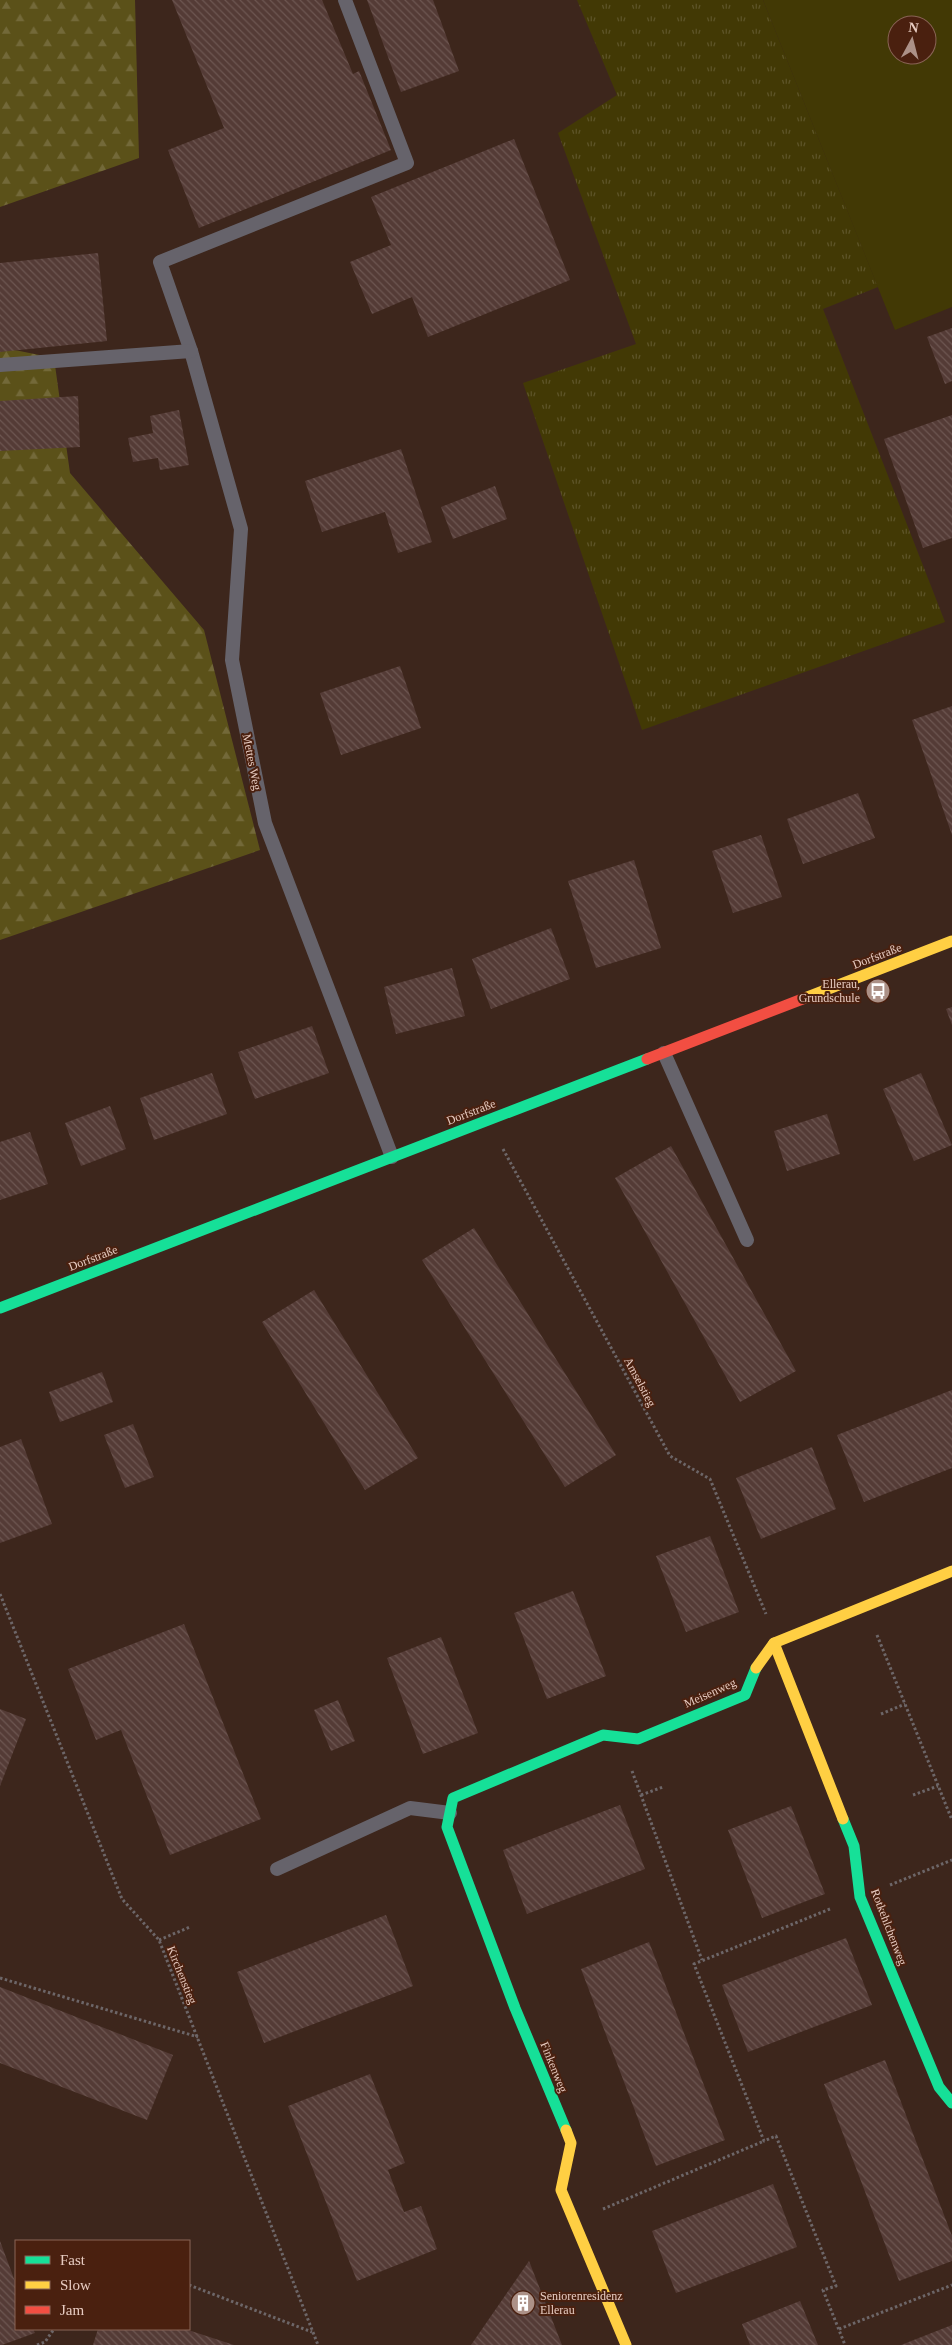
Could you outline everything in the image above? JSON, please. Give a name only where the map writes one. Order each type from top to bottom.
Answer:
[{"type":"street","name":"Dorfstraße","points":[[0,1308],[952,941]]},
{"type":"street","points":[[774,1643],[952,1570]]},
{"type":"street","name":"Meisenweg","points":[[453,1798],[603,1735],[638,1739],[745,1695],[757,1665],[774,1643]]},
{"type":"street","name":"Rotkehlchenweg","points":[[774,1643],[854,1846],[860,1897],[938,2087],[952,2103]]},
{"type":"street","name":"Finkenweg","points":[[453,1798],[447,1827],[515,2008],[570,2143],[561,2190],[626,2345]]},
{"type":"lane","name":"Mettes Weg","points":[[345,0],[407,163],[160,262],[191,351],[242,530],[232,660],[265,823],[392,1157]]},
{"type":"lane","points":[[0,365],[191,351]]},
{"type":"lane","points":[[664,1053],[747,1240]]},
{"type":"lane","points":[[277,1870],[410,1808],[450,1813]]},
{"type":"path","name":"Amselstieg","points":[[488,1120],[670,1456],[710,1480],[770,1623],[774,1643]]},
{"type":"path","name":"Kirchenstieg","points":[[0,1594],[122,1898],[158,1940],[198,2037],[318,2345]]},
{"type":"path","points":[[865,1606],[952,1820]]},
{"type":"path","points":[[881,1714],[905,1704]]},
{"type":"path","points":[[620,1737],[702,1960]]},
{"type":"path","points":[[913,1795],[938,1786]]},
{"type":"path","points":[[641,1795],[663,1787]]},
{"type":"path","points":[[764,2141],[694,1964],[952,1860]]},
{"type":"path","points":[[158,1940],[190,1927]]},
{"type":"path","points":[[0,1978],[198,2037]]},
{"type":"path","points":[[575,2222],[776,2136],[836,2286],[823,2290],[845,2345]]},
{"type":"path","points":[[190,2285],[313,2332]]},
{"type":"path","points":[[839,2329],[952,2285]]},
{"type":"path","points":[[37,2345],[45,2342],[53,2330]]},
{"type":"green space","points":[[0,0],[135,0],[139,158],[0,207]]},
{"type":"green space","points":[[577,0],[763,0],[878,287],[823,309],[945,622],[642,730],[523,383],[636,344],[558,133],[617,95]]},
{"type":"green space","points":[[763,0],[952,0],[952,307],[895,330]]},
{"type":"green space","points":[[0,347],[54,358],[70,473],[204,630],[260,850],[0,940]]},
{"type":"building","points":[[172,0],[322,0],[353,74],[359,71],[391,150],[199,228],[168,150],[224,128]]},
{"type":"building","points":[[367,0],[433,0],[459,71],[401,92]]},
{"type":"building","points":[[514,139],[570,280],[428,337],[412,297],[372,314],[350,262],[391,245],[371,197]]},
{"type":"building","points":[[98,253],[107,341],[0,352],[0,263]]},
{"type":"building","points":[[952,328],[952,381],[945,384],[927,337]]},
{"type":"building","points":[[78,396],[80,447],[0,451],[0,401]]},
{"type":"building","points":[[179,410],[189,465],[160,470],[158,458],[133,462],[128,438],[153,433],[150,416]]},
{"type":"building","points":[[952,415],[952,538],[923,548],[884,439]]},
{"type":"building","points":[[401,449],[432,542],[398,553],[385,512],[322,532],[305,481]]},
{"type":"building","points":[[495,486],[507,519],[453,539],[441,507]]},
{"type":"building","points":[[400,666],[421,728],[341,755],[320,693]]},
{"type":"building","points":[[952,706],[952,835],[912,720]]},
{"type":"building","points":[[858,793],[875,838],[803,864],[787,819]]},
{"type":"building","points":[[761,835],[782,897],[733,913],[712,851]]},
{"type":"building","points":[[634,860],[661,948],[596,968],[568,881]]},
{"type":"building","points":[[551,928],[570,979],[491,1009],[472,959]]},
{"type":"building","points":[[452,968],[465,1016],[396,1034],[384,987]]},
{"type":"building","points":[[952,1007],[952,1025],[946,1009]]},
{"type":"building","points":[[312,1026],[329,1073],[255,1099],[238,1052]]},
{"type":"building","points":[[212,1073],[227,1114],[154,1140],[140,1098]]},
{"type":"building","points":[[921,1073],[952,1145],[914,1161],[883,1089]]},
{"type":"building","points":[[110,1106],[126,1149],[81,1166],[65,1123]]},
{"type":"building","points":[[827,1114],[840,1154],[787,1171],[774,1131]]},
{"type":"building","points":[[30,1132],[48,1184],[0,1200],[0,1142]]},
{"type":"building","points":[[671,1146],[796,1371],[740,1402],[615,1178]]},
{"type":"building","points":[[474,1228],[616,1455],[565,1487],[422,1260]]},
{"type":"building","points":[[314,1290],[418,1458],[365,1490],[262,1322]]},
{"type":"building","points":[[102,1372],[113,1402],[60,1422],[49,1392]]},
{"type":"building","points":[[952,1390],[952,1468],[864,1502],[837,1435]]},
{"type":"building","points":[[133,1424],[154,1477],[125,1488],[104,1435]]},
{"type":"building","points":[[21,1439],[52,1524],[0,1543],[0,1447]]},
{"type":"building","points":[[812,1447],[836,1509],[761,1539],[736,1478]]},
{"type":"building","points":[[710,1536],[739,1612],[686,1632],[656,1556]]},
{"type":"building","points":[[573,1591],[606,1676],[547,1699],[514,1613]]},
{"type":"building","points":[[184,1624],[261,1819],[170,1855],[121,1730],[96,1740],[68,1669]]},
{"type":"building","points":[[441,1637],[478,1733],[423,1754],[387,1658]]},
{"type":"building","points":[[338,1700],[355,1741],[331,1751],[314,1710]]},
{"type":"building","points":[[0,1709],[26,1719],[0,1786]]},
{"type":"building","points":[[620,1805],[645,1869],[527,1914],[503,1850]]},
{"type":"building","points":[[791,1806],[825,1894],[762,1918],[728,1830]]},
{"type":"building","points":[[386,1915],[413,1986],[264,2043],[237,1972]]},
{"type":"building","points":[[846,1938],[872,2005],[748,2052],[722,1985]]},
{"type":"building","points":[[649,1942],[725,2140],[656,2166],[581,1969]]},
{"type":"building","points":[[0,1987],[173,2055],[147,2120],[0,2063]]},
{"type":"building","points":[[885,2060],[952,2236],[952,2261],[899,2281],[824,2084]]},
{"type":"building","points":[[370,2074],[405,2163],[388,2170],[404,2212],[421,2206],[437,2249],[357,2281],[288,2106]]},
{"type":"building","points":[[773,2184],[797,2247],[676,2293],[652,2231]]},
{"type":"building","points":[[0,2241],[15,2281],[15,2330],[34,2330],[35,2333],[0,2345]]},
{"type":"building","name":"Seniorenresidenz Ellerau","points":[[529,2261],[562,2345],[471,2345]]},
{"type":"building","points":[[800,2301],[818,2345],[750,2345],[742,2324]]},
{"type":"building","points":[[952,2325],[952,2345],[901,2345]]},
{"type":"building","points":[[98,2330],[188,2330],[234,2345],[93,2345]]},
{"type":"traffic: fast","points":[[0,1308],[647,1059]]},
{"type":"traffic: fast","points":[[566,2130],[515,2008],[447,1827],[453,1798],[603,1735],[638,1739],[745,1695],[756,1668]]},
{"type":"traffic: fast","points":[[843,1819],[854,1846],[860,1897],[939,2087],[952,2103]]},
{"type":"traffic: slow","points":[[805,998],[952,941]]},
{"type":"traffic: slow","points":[[756,1668],[774,1643],[952,1571]]},
{"type":"traffic: slow","points":[[774,1643],[843,1819]]},
{"type":"traffic: slow","points":[[566,2130],[571,2143],[561,2190],[626,2345]]},
{"type":"traffic: jam","points":[[647,1059],[805,998]]},
{"type":"place","name":"Ellerau, Grundschule","points":[[878,991]]},
{"type":"place","name":"Seniorenresidenz Ellerau","points":[[523,2303]]}]
